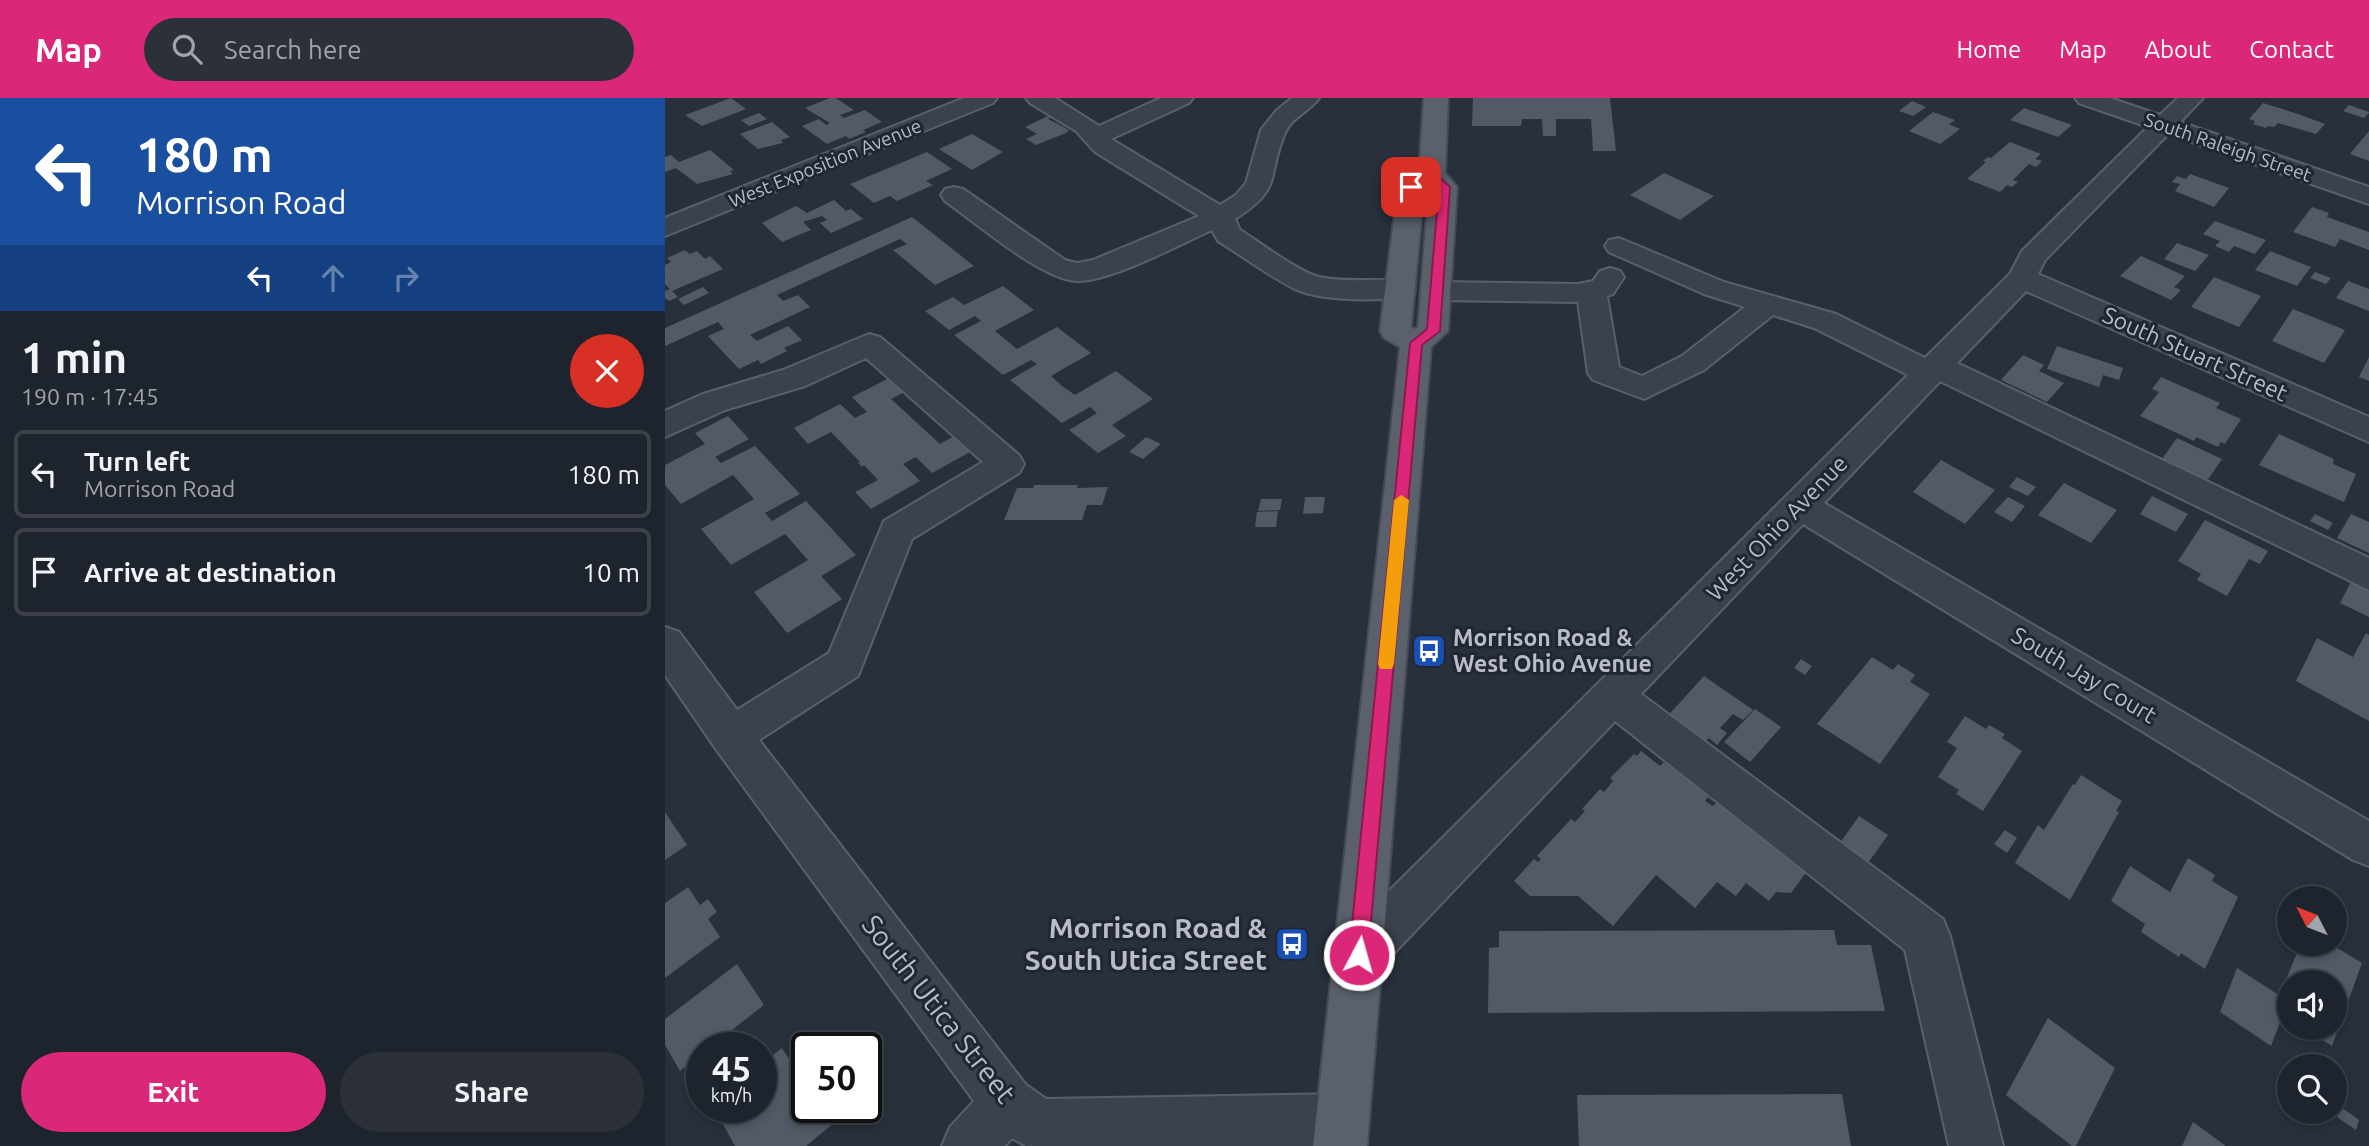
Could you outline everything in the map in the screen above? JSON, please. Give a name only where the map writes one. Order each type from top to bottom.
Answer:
[{"type":"main road","points":[[1341,1133],[1416,343],[1433,331],[1444,187],[1432,174],[1436,98]]},
{"type":"main road","points":[[1416,343],[1395,331],[1411,187],[1432,174]]},
{"type":"street","name":"West Exposition Avenue","points":[[665,228],[985,98]]},
{"type":"street","points":[[1038,98],[1086,126],[1104,147],[1220,217],[1228,235],[1308,284],[1355,291],[1400,289]]},
{"type":"street","points":[[1095,137],[1181,98]]},
{"type":"street","points":[[954,195],[1055,266],[1076,272],[1100,268],[1220,217],[1245,201],[1259,184],[1273,130],[1307,98]]},
{"type":"street","name":"South Raleigh Street","points":[[2087,98],[2369,196]]},
{"type":"street","name":"West Ohio Avenue","points":[[1359,955],[2022,278],[2032,257],[2191,98]]},
{"type":"street","points":[[1436,291],[1579,293],[1603,288],[1612,274],[1615,250],[1627,244],[1714,288],[1825,321],[2369,575]]},
{"type":"street","name":"South Stuart Street","points":[[2022,278],[2369,430]]},
{"type":"street","points":[[1591,290],[1604,373],[1644,388],[1693,363],[1768,304]]},
{"type":"street","points":[[665,425],[714,402],[794,378],[869,344],[1007,464],[897,531],[844,664],[731,736]]},
{"type":"street","name":"South Jay Court","points":[[1799,505],[2369,845]]},
{"type":"street","name":"South Utica Street","points":[[665,643],[731,736],[1008,1103],[1039,1125],[1341,1133]]},
{"type":"street","points":[[1613,696],[1926,936],[1976,1146]]},
{"type":"street","points":[[968,1146],[1008,1103]]},
{"type":"building","points":[[731,98],[746,109],[702,126],[685,115]]},
{"type":"building","points":[[836,98],[854,110],[840,115],[844,118],[865,110],[882,122],[849,139],[846,136],[827,144],[802,126],[819,119],[826,125],[830,123],[805,108]]},
{"type":"building","points":[[1473,98],[1610,98],[1616,151],[1593,151],[1591,119],[1556,119],[1556,136],[1543,136],[1542,119],[1522,119],[1521,126],[1472,126]]},
{"type":"building","points":[[1912,101],[1926,107],[1913,116],[1899,111]]},
{"type":"building","points":[[2263,103],[2325,124],[2316,134],[2278,123],[2274,127],[2266,128],[2253,124],[2255,121],[2249,119]]},
{"type":"building","points":[[2349,105],[2369,113],[2364,118],[2343,111]]},
{"type":"building","points":[[2024,108],[2072,125],[2058,137],[2010,120]]},
{"type":"building","points":[[1933,112],[1955,120],[1949,124],[1960,129],[1940,144],[1909,131]]},
{"type":"building","points":[[759,113],[767,119],[749,126],[741,120]]},
{"type":"building","points":[[1051,117],[1048,119],[1069,130],[1036,145],[1026,139],[1037,134],[1025,127]]},
{"type":"building","points":[[772,122],[790,137],[781,140],[783,143],[758,149],[740,134]]},
{"type":"building","points":[[2369,131],[2369,161],[2350,154]]},
{"type":"building","points":[[972,134],[1003,152],[972,170],[939,149]]},
{"type":"building","points":[[2010,142],[2041,154],[2035,159],[2042,161],[2036,167],[2029,164],[2013,180],[2018,182],[2012,187],[2007,185],[2000,192],[1967,179],[1986,162],[1983,161],[1991,158]]},
{"type":"building","points":[[710,150],[734,170],[730,171],[733,174],[697,184],[676,168],[665,172],[665,157],[671,155],[679,162]]},
{"type":"building","points":[[927,152],[952,169],[926,181],[933,185],[897,201],[890,196],[874,203],[850,184]]},
{"type":"building","points":[[1664,173],[1714,196],[1680,220],[1630,195]]},
{"type":"building","points":[[2190,174],[2229,188],[2214,207],[2175,191],[2180,184],[2172,182],[2177,176],[2186,179]]},
{"type":"building","points":[[834,200],[846,211],[851,209],[863,219],[831,233],[820,223],[827,220],[822,216],[803,222],[811,230],[782,242],[762,223],[796,206],[807,213]]},
{"type":"building","points":[[2312,207],[2329,213],[2327,217],[2369,232],[2369,250],[2340,239],[2335,247],[2293,232]]},
{"type":"building","points":[[912,217],[974,266],[935,285],[893,250],[907,244],[900,239],[777,295],[783,301],[798,295],[810,307],[750,335],[757,341],[788,326],[802,340],[784,348],[787,351],[761,364],[758,360],[739,369],[708,336],[724,329],[718,322],[665,346],[665,328]]},
{"type":"building","points":[[2215,221],[2266,240],[2255,254],[2234,246],[2229,252],[2215,246],[2220,241],[2203,234]]},
{"type":"building","points":[[2177,243],[2209,255],[2195,271],[2164,259]]},
{"type":"building","points":[[685,250],[690,254],[697,251],[705,259],[710,256],[723,269],[672,291],[678,297],[669,301],[665,298],[665,291],[670,289],[665,284],[665,265],[671,262],[667,258]]},
{"type":"building","points":[[2270,251],[2311,267],[2297,286],[2255,270]]},
{"type":"building","points":[[2141,256],[2185,276],[2174,287],[2181,290],[2171,300],[2120,276]]},
{"type":"building","points":[[2315,272],[2331,278],[2326,284],[2310,278]]},
{"type":"building","points":[[2214,277],[2261,296],[2239,327],[2191,307]]},
{"type":"building","points":[[2348,281],[2369,289],[2369,311],[2336,298]]},
{"type":"building","points":[[1003,286],[1034,310],[995,331],[1017,349],[1057,327],[1091,353],[1051,376],[1062,386],[1075,395],[1116,371],[1153,399],[1112,425],[1126,436],[1098,453],[1069,430],[1097,413],[1090,407],[1062,423],[1010,380],[1037,364],[1031,360],[1003,375],[954,335],[981,321],[975,316],[949,330],[925,311],[953,297],[964,305]]},
{"type":"building","points":[[703,287],[709,293],[684,305],[678,299]]},
{"type":"building","points":[[2293,309],[2345,330],[2324,363],[2272,341]]},
{"type":"building","points":[[2057,346],[2123,368],[2119,380],[2103,375],[2099,387],[2047,369]]},
{"type":"building","points":[[2023,355],[2044,365],[2039,371],[2064,383],[2047,402],[2001,380]]},
{"type":"building","points":[[2369,357],[2369,381],[2359,377]]},
{"type":"building","points":[[897,374],[912,388],[891,399],[940,444],[963,431],[979,447],[932,473],[916,457],[903,464],[920,481],[871,509],[855,492],[878,480],[864,465],[862,467],[858,463],[860,462],[831,432],[808,444],[794,428],[840,404],[855,418],[867,412],[852,397]]},
{"type":"building","points":[[2161,377],[2220,403],[2216,408],[2241,419],[2225,444],[2221,442],[2218,447],[2196,437],[2194,441],[2140,416],[2159,392],[2152,389]]},
{"type":"building","points":[[728,416],[749,439],[715,457],[721,463],[755,446],[800,494],[765,513],[772,521],[806,501],[856,555],[821,576],[842,599],[787,633],[754,592],[808,560],[785,534],[731,565],[701,529],[754,499],[733,475],[681,504],[665,485],[665,465],[705,444],[695,433]]},
{"type":"building","points":[[2279,434],[2334,459],[2333,464],[2356,474],[2344,502],[2259,465]]},
{"type":"building","points":[[1146,437],[1161,444],[1143,459],[1129,452]]},
{"type":"building","points":[[2177,438],[2222,459],[2207,481],[2162,459]]},
{"type":"building","points":[[1941,460],[1995,490],[1965,524],[1913,492]]},
{"type":"building","points":[[2017,477],[2036,487],[2028,496],[2009,487]]},
{"type":"building","points":[[2064,483],[2117,510],[2091,543],[2038,515]]},
{"type":"building","points":[[1034,485],[1108,487],[1102,505],[1087,505],[1082,520],[1004,520],[1017,488],[1033,488]]},
{"type":"building","points":[[2152,496],[2188,514],[2176,532],[2140,514]]},
{"type":"building","points":[[1305,497],[1325,497],[1323,513],[1303,514]]},
{"type":"building","points":[[2008,497],[2025,506],[2012,522],[1994,512]]},
{"type":"building","points":[[1261,499],[1282,499],[1280,510],[1258,511]]},
{"type":"building","points":[[1278,511],[1276,527],[1255,527],[1257,512]]},
{"type":"building","points":[[2315,514],[2333,523],[2328,530],[2310,521]]},
{"type":"building","points":[[2351,514],[2369,522],[2369,553],[2337,538]]},
{"type":"building","points":[[2205,520],[2268,551],[2260,564],[2249,559],[2227,596],[2197,580],[2201,574],[2178,561]]},
{"type":"building","points":[[2352,580],[2369,589],[2369,617],[2340,603]]},
{"type":"building","points":[[2366,633],[2369,635],[2369,721],[2296,681],[2317,638],[2353,657]]},
{"type":"building","points":[[1872,657],[1893,670],[1898,664],[1915,675],[1910,682],[1930,694],[1880,764],[1817,724]]},
{"type":"building","points":[[1801,659],[1812,666],[1805,675],[1794,668]]},
{"type":"building","points":[[1704,676],[1753,710],[1743,720],[1733,714],[1720,728],[1727,733],[1717,745],[1709,738],[1702,745],[1665,719]]},
{"type":"building","points":[[1755,709],[1781,727],[1750,762],[1724,742]]},
{"type":"building","points":[[1965,716],[1986,729],[1989,725],[2005,734],[2002,738],[2022,751],[1983,811],[1956,794],[1959,790],[1938,777],[1957,748],[1947,742]]},
{"type":"building","points":[[1641,751],[1660,766],[1664,762],[1709,796],[1705,801],[1713,806],[1717,802],[1807,871],[1791,893],[1776,892],[1769,901],[1746,883],[1736,896],[1717,882],[1695,908],[1656,875],[1613,926],[1578,896],[1530,896],[1514,881],[1534,859],[1538,862],[1541,859],[1537,856],[1571,819],[1575,822],[1585,811],[1582,809],[1600,789],[1604,792],[1613,781],[1610,778],[1634,754],[1637,756]]},
{"type":"building","points":[[2081,775],[2122,801],[2116,811],[2119,812],[2070,900],[2015,863],[2038,825],[2044,830]]},
{"type":"building","points":[[665,812],[687,845],[665,860]]},
{"type":"building","points":[[1859,816],[1888,835],[1868,863],[1840,843]]},
{"type":"building","points":[[2005,830],[2017,838],[2007,853],[1994,844]]},
{"type":"building","points":[[2188,858],[2215,875],[2212,881],[2238,897],[2205,969],[2181,953],[2179,957],[2141,932],[2145,924],[2111,901],[2130,866],[2170,892]]},
{"type":"building","points":[[688,887],[700,905],[708,899],[717,912],[708,919],[720,937],[665,978],[665,903]]},
{"type":"building","points":[[1834,930],[1837,945],[1871,945],[1885,1011],[1488,1013],[1489,948],[1499,947],[1499,931]]},
{"type":"building","points":[[2347,954],[2362,963],[2347,1004],[2347,970],[2290,970],[2296,956]]},
{"type":"building","points":[[737,964],[764,1005],[729,1032],[686,1032],[686,1066],[680,1071],[665,1045],[665,1019]]},
{"type":"building","points":[[2237,968],[2277,994],[2277,1030],[2271,1046],[2220,1012]]},
{"type":"building","points":[[2048,1018],[2115,1068],[2076,1146],[2072,1146],[2006,1095]]},
{"type":"building","points":[[2322,1040],[2334,1040],[2332,1046]]},
{"type":"building","points":[[782,1048],[791,1062],[791,1123],[834,1123],[806,1146],[735,1146],[722,1123],[777,1123],[777,1052]]},
{"type":"building","points":[[1842,1094],[1851,1146],[1579,1146],[1577,1095]]},
{"type":"building","points":[[2347,1111],[2359,1120],[2356,1130],[2347,1124]]},
{"type":"building","points":[[2193,1122],[2226,1146],[2182,1146]]},
{"type":"slow traffic","points":[[1386,664],[1401,500]]},
{"type":"place","name":"Morrison Road & West Ohio Avenue","points":[[1429,651]]},
{"type":"place","name":"Morrison Road & South Utica Street","points":[[1292,944]]},
{"type":"route","points":[[1359,955],[1416,343],[1433,331],[1444,187],[1432,174],[1411,187]]}]
